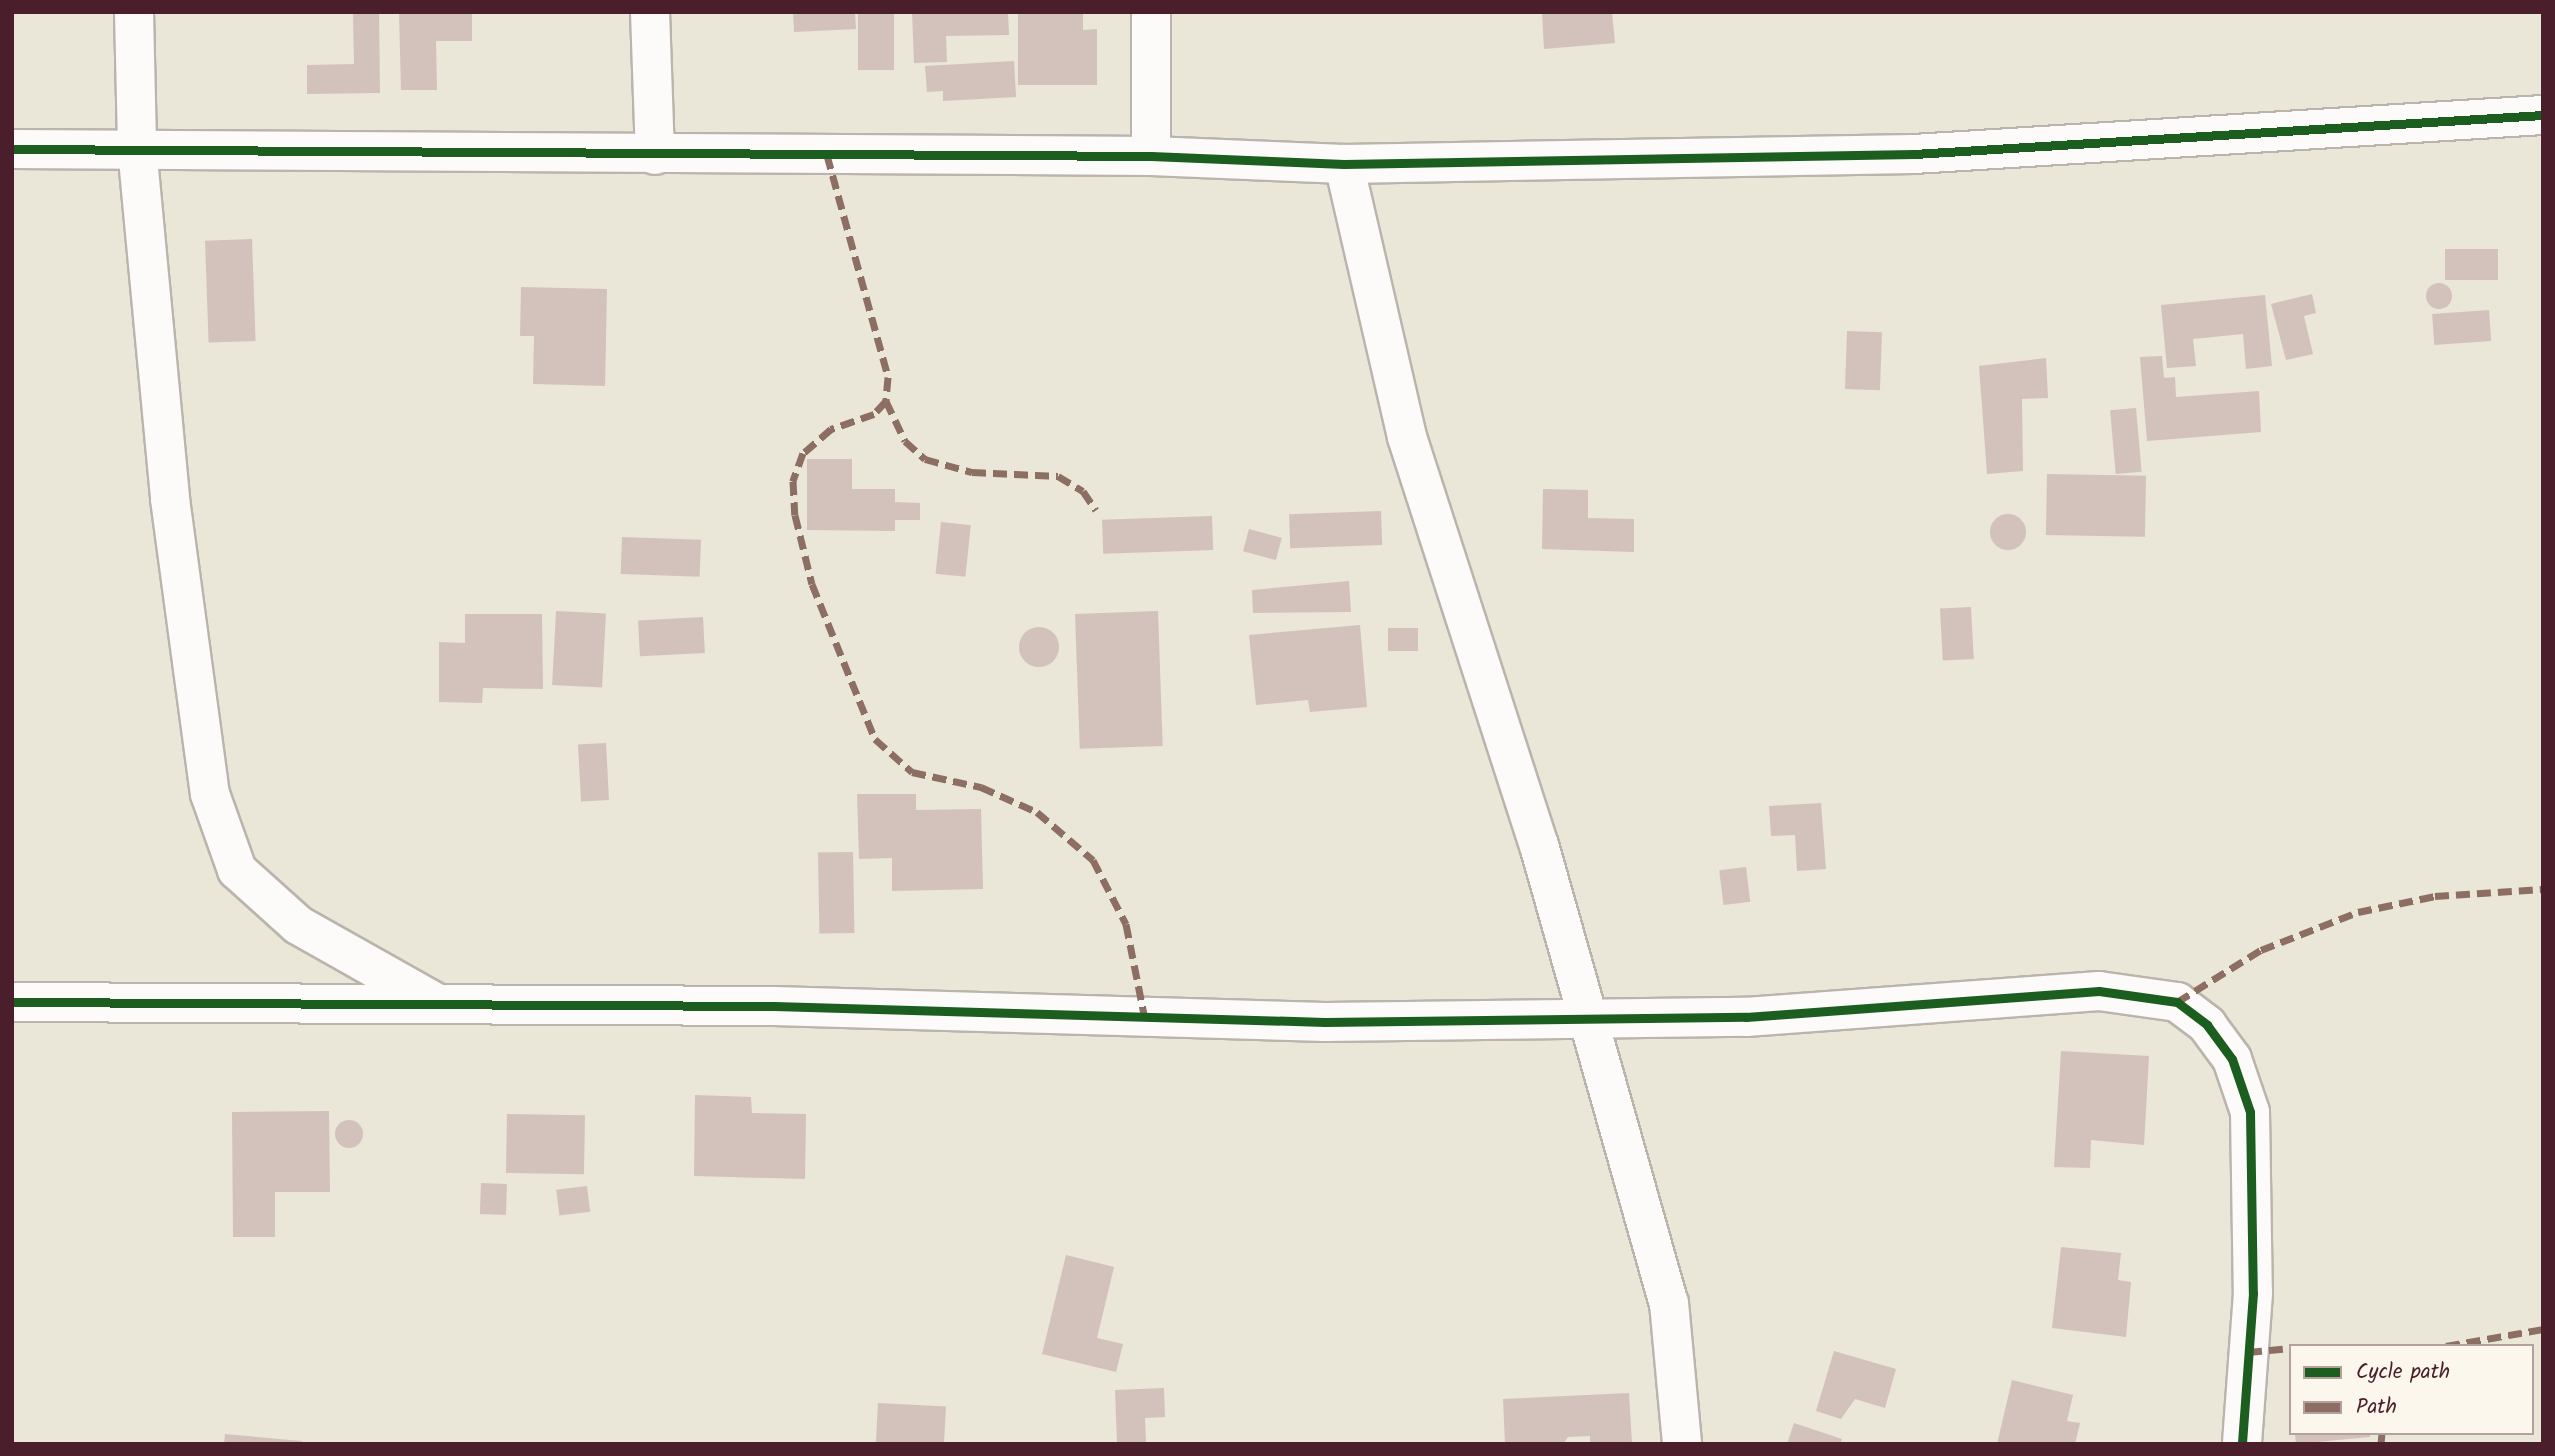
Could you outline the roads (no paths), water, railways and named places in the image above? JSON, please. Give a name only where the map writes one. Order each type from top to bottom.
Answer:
[{"type":"street","points":[[134,12],[137,148],[188,666],[209,794],[237,870],[298,925],[437,1003]]},
{"type":"street","points":[[650,12],[655,155]]},
{"type":"street","points":[[1151,12],[1152,156]]},
{"type":"street","points":[[12,149],[1152,156],[1344,164],[1914,154],[2543,115]]},
{"type":"street","points":[[1344,164],[1407,438],[1590,1016],[1669,1303],[1682,1444]]},
{"type":"street","points":[[12,1002],[437,1003],[1325,1022],[1590,1016],[1746,1017],[2099,991],[2177,1002],[2207,1025],[2232,1059],[2250,1112],[2253,1293],[2242,1444]]}]
